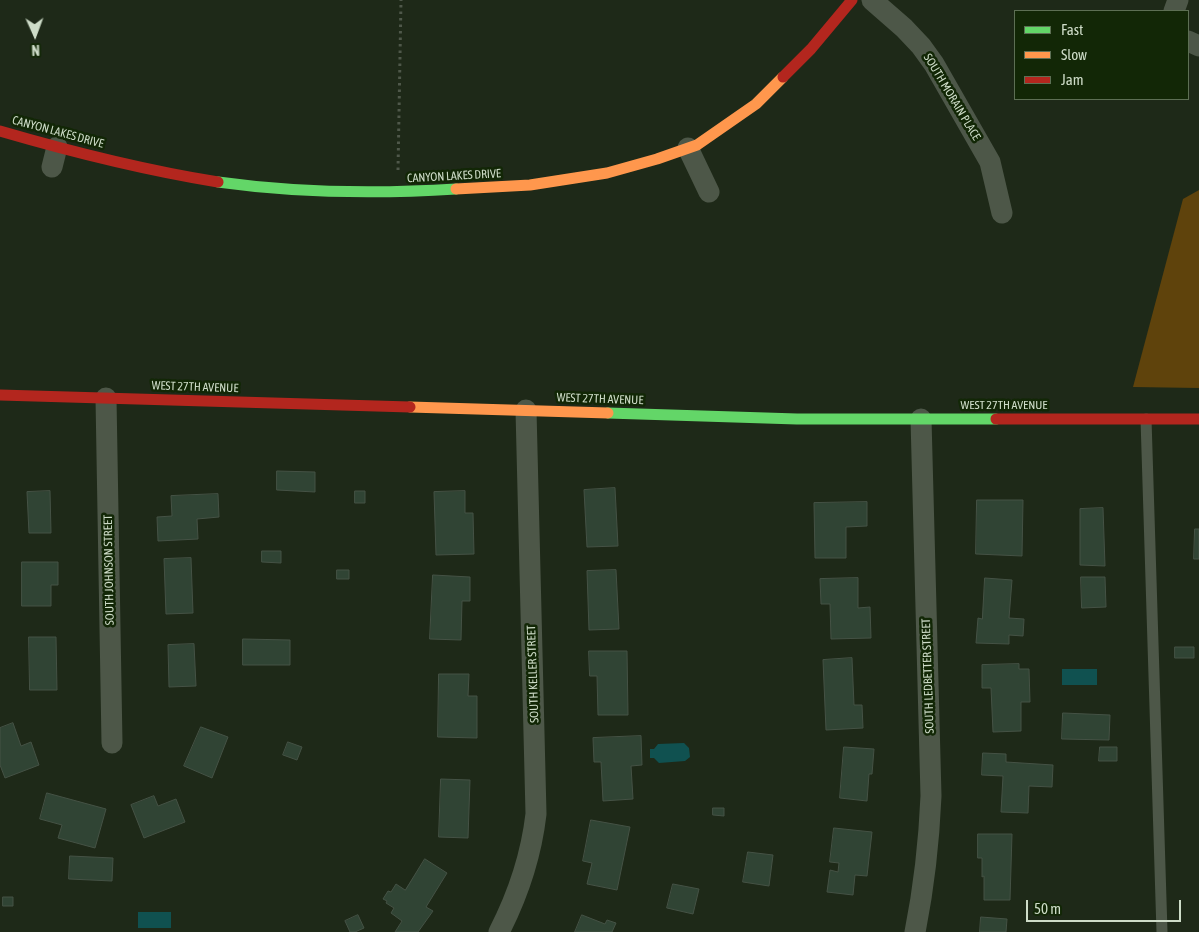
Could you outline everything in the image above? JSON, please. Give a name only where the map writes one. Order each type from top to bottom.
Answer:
[{"type":"main road","name":"CANYON LAKES DRIVE","points":[[0,131],[54,157],[254,187],[350,193],[398,193],[530,185],[607,173],[697,145],[756,104],[811,49],[852,0]]},
{"type":"main road","name":"WEST 27TH AVENUE","points":[[0,395],[797,419],[1199,419]]},
{"type":"street","name":"SOUTH MORAIN PLACE","points":[[872,0],[904,28],[921,46],[934,64],[990,162],[1002,213]]},
{"type":"street","points":[[688,148],[709,192]]},
{"type":"street","name":"SOUTH JOHNSON STREET","points":[[106,398],[112,742]]},
{"type":"street","name":"SOUTH KELLER STREET","points":[[499,932],[526,867],[533,842],[536,814],[526,410]]},
{"type":"street","name":"SOUTH LEDBETTER STREET","points":[[915,932],[924,886],[931,796],[921,419]]},
{"type":"lane","points":[[1146,418],[1162,932]]},
{"type":"path","points":[[398,193],[401,0]]},
{"type":"shaded area","points":[[1199,190],[1199,388],[1133,387],[1183,199]]},
{"type":"water","points":[[1062,669],[1097,669],[1097,685],[1062,685]]},
{"type":"water","points":[[684,743],[689,748],[690,757],[685,761],[659,763],[654,758],[650,758],[650,749],[654,749],[658,744]]},
{"type":"water","points":[[138,912],[171,912],[171,928],[138,928]]},
{"type":"building","points":[[277,471],[315,472],[315,492],[277,490]]},
{"type":"building","points":[[615,488],[618,546],[587,547],[584,490]]},
{"type":"building","points":[[50,491],[51,533],[29,533],[27,492]]},
{"type":"building","points":[[355,491],[365,491],[365,503],[355,503]]},
{"type":"building","points":[[465,491],[465,513],[473,513],[474,554],[436,555],[434,492]]},
{"type":"building","points":[[218,494],[219,517],[197,519],[198,539],[158,541],[157,517],[172,516],[171,496]]},
{"type":"building","points":[[977,500],[1023,500],[1022,556],[976,554]]},
{"type":"building","points":[[867,502],[867,526],[846,527],[846,558],[815,558],[814,503]]},
{"type":"building","points":[[1103,508],[1105,566],[1080,565],[1080,509]]},
{"type":"building","points":[[1195,529],[1199,529],[1199,559],[1194,559]]},
{"type":"building","points":[[262,551],[281,551],[281,563],[262,562]]},
{"type":"building","points":[[191,558],[193,613],[166,614],[164,559]]},
{"type":"building","points":[[22,562],[58,562],[58,585],[51,585],[51,606],[22,606]]},
{"type":"building","points":[[337,570],[349,570],[349,579],[337,579]]},
{"type":"building","points":[[616,570],[619,629],[589,630],[587,571]]},
{"type":"building","points":[[433,575],[470,577],[470,601],[462,601],[461,640],[430,639]]},
{"type":"building","points":[[1081,577],[1105,577],[1106,607],[1082,608]]},
{"type":"building","points":[[858,578],[858,608],[870,607],[871,638],[831,639],[830,604],[821,604],[820,579]]},
{"type":"building","points":[[985,578],[1012,580],[1009,618],[1024,619],[1023,636],[1009,635],[1009,644],[976,643],[978,618],[982,619]]},
{"type":"building","points":[[29,637],[56,637],[57,690],[30,690]]},
{"type":"building","points":[[243,639],[290,640],[290,665],[243,665]]},
{"type":"building","points":[[194,644],[196,686],[169,687],[168,645]]},
{"type":"building","points":[[1175,647],[1194,647],[1194,658],[1175,658]]},
{"type":"building","points":[[589,651],[627,651],[628,715],[598,715],[597,676],[590,676]]},
{"type":"building","points":[[852,658],[854,705],[862,705],[863,728],[826,730],[823,660]]},
{"type":"building","points":[[1019,664],[1019,669],[1029,669],[1030,702],[1021,702],[1021,731],[993,732],[991,688],[982,688],[982,665]]},
{"type":"building","points":[[439,674],[469,674],[468,696],[477,696],[477,738],[438,737]]},
{"type":"building","points":[[1063,713],[1110,715],[1109,740],[1062,739]]},
{"type":"building","points":[[13,723],[21,746],[31,742],[39,765],[5,778],[0,765],[0,728]]},
{"type":"building","points":[[201,727],[228,737],[212,778],[184,766]]},
{"type":"building","points":[[641,736],[642,765],[631,766],[633,799],[603,801],[601,762],[594,762],[593,738]]},
{"type":"building","points":[[288,742],[302,747],[297,760],[283,755]]},
{"type":"building","points":[[844,747],[874,749],[872,774],[869,774],[867,801],[840,798]]},
{"type":"building","points":[[1100,747],[1117,747],[1117,761],[1099,761]]},
{"type":"building","points":[[983,753],[1006,754],[1006,762],[1053,765],[1052,787],[1029,786],[1028,813],[1001,812],[1003,776],[982,775]]},
{"type":"building","points":[[441,779],[470,780],[468,838],[439,837]]},
{"type":"building","points":[[47,793],[106,809],[95,848],[58,838],[62,825],[40,819]]},
{"type":"building","points":[[154,796],[158,806],[176,799],[185,822],[144,838],[131,805]]},
{"type":"building","points":[[713,808],[724,808],[724,816],[713,815]]},
{"type":"building","points":[[591,820],[630,827],[617,890],[587,884],[592,863],[583,861]]},
{"type":"building","points":[[834,828],[872,832],[867,876],[855,875],[853,895],[827,892],[830,870],[838,872],[839,863],[830,862]]},
{"type":"building","points":[[978,834],[1012,834],[1010,900],[984,900],[982,858],[978,858]]},
{"type":"building","points":[[748,852],[773,855],[769,886],[743,882]]},
{"type":"building","points":[[70,856],[113,858],[112,881],[69,879]]},
{"type":"building","points":[[425,859],[447,873],[426,907],[433,911],[418,932],[395,932],[402,921],[391,913],[394,908],[383,899],[396,884],[405,890]]},
{"type":"building","points":[[673,884],[699,889],[693,914],[667,908]]},
{"type":"building","points":[[3,897],[13,897],[13,906],[3,906]]},
{"type":"building","points":[[358,915],[364,928],[350,932],[345,921]]},
{"type":"building","points":[[582,915],[605,924],[607,920],[616,923],[612,932],[575,932]]},
{"type":"building","points":[[981,917],[1007,919],[1006,932],[980,932]]},
{"type":"traffic: fast","points":[[218,182],[337,192],[456,189]]},
{"type":"traffic: fast","points":[[608,413],[797,419],[996,419]]},
{"type":"traffic: slow","points":[[456,189],[530,185],[607,173],[657,159],[697,145],[756,104],[783,77]]},
{"type":"traffic: slow","points":[[410,407],[608,413]]},
{"type":"traffic: jam","points":[[783,77],[811,49],[852,0]]},
{"type":"traffic: jam","points":[[0,131],[108,160],[218,182]]},
{"type":"traffic: jam","points":[[0,395],[410,407]]},
{"type":"traffic: jam","points":[[996,419],[1199,419]]}]
